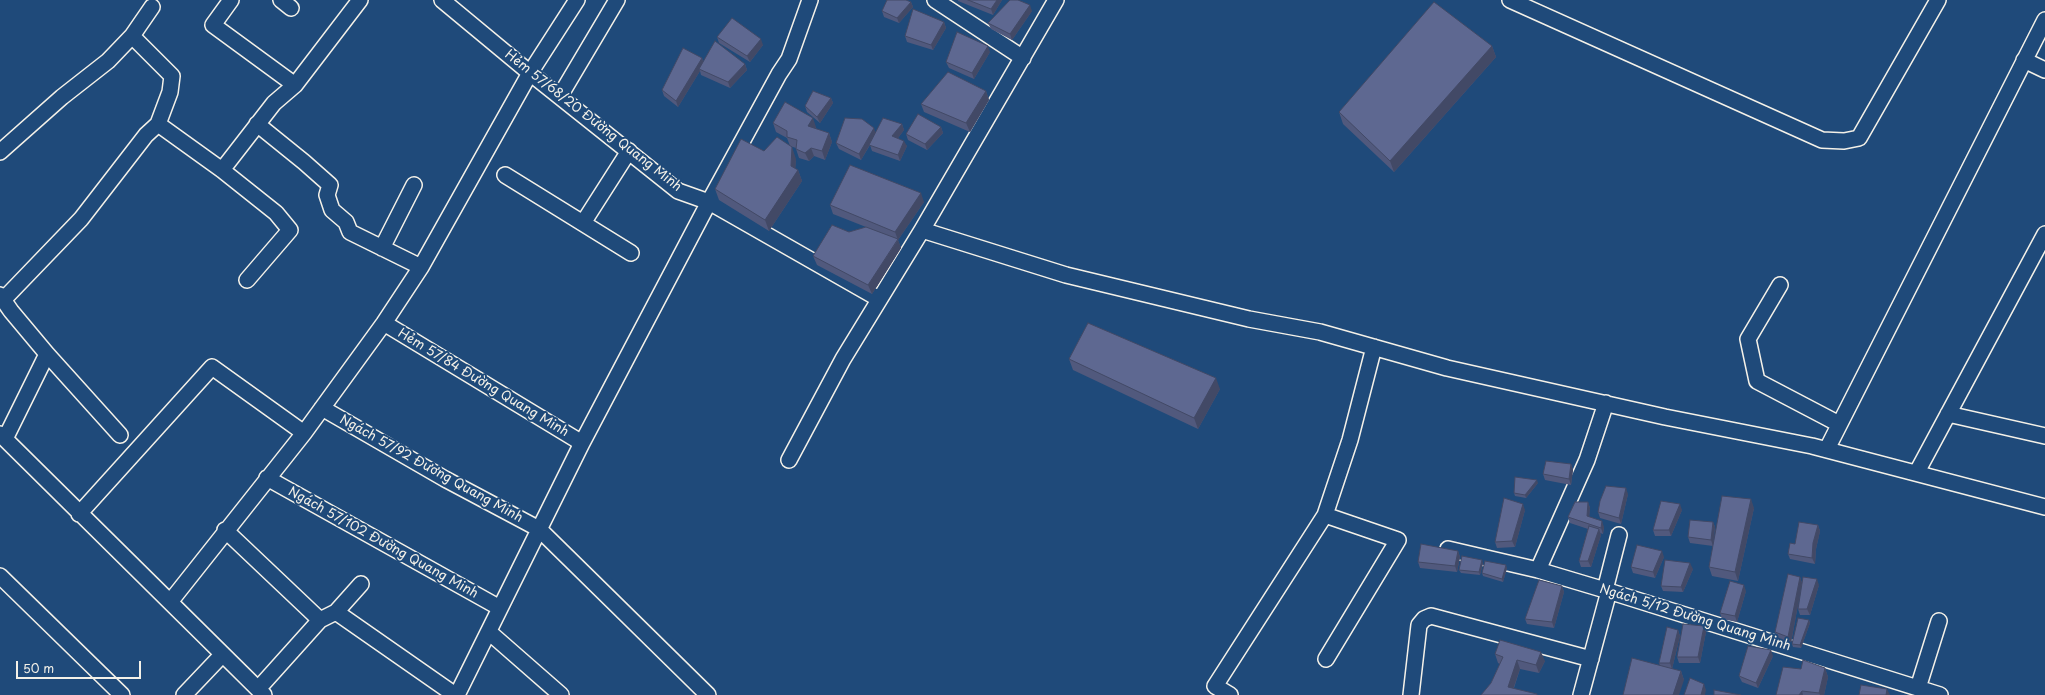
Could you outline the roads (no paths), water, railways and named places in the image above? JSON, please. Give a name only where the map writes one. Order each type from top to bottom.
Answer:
[{"type":"street","points":[[231,0],[213,25],[295,85]]},
{"type":"street","points":[[222,170],[274,103],[295,85],[360,0]]},
{"type":"street","name":"Hẻm 57/68/20 Đường Quang Minh","points":[[442,0],[530,73],[678,190],[709,202],[879,299]]},
{"type":"street","points":[[170,602],[304,433],[384,323],[421,267],[530,73],[578,0]]},
{"type":"street","points":[[560,96],[617,0]]},
{"type":"street","points":[[336,612],[456,695],[489,632],[582,443],[709,202],[779,74],[789,59],[810,0]]},
{"type":"street","points":[[935,0],[1023,58]]},
{"type":"street","points":[[789,460],[843,359],[922,230],[1056,0]]},
{"type":"street","points":[[1510,0],[1742,103],[1816,138],[1822,140],[1844,141],[1859,138],[1938,0]]},
{"type":"street","points":[[0,152],[62,97],[108,61],[132,36],[152,7]]},
{"type":"street","points":[[1827,449],[2045,20]]},
{"type":"street","points":[[120,435],[47,354],[11,311],[2,297],[82,219],[146,135],[158,124],[170,92],[172,76],[132,36]]},
{"type":"street","points":[[2024,60],[2045,70]]},
{"type":"street","points":[[158,124],[222,170],[276,213],[290,230],[247,280]]},
{"type":"street","points":[[257,124],[330,185],[327,196],[332,210],[346,222],[350,232],[421,267]]},
{"type":"street","points":[[583,222],[629,151]]},
{"type":"street","points":[[505,175],[631,253]]},
{"type":"street","points":[[382,248],[414,185]]},
{"type":"street","points":[[922,230],[1066,275],[1249,319],[1320,332],[1447,368],[1827,449],[2045,507]]},
{"type":"street","points":[[1917,472],[2043,242]]},
{"type":"street","points":[[1780,285],[1748,339],[1757,381],[1839,424]]},
{"type":"street","name":"Hẻm 57/84 Đường Quang Minh","points":[[384,323],[582,443]]},
{"type":"street","points":[[1230,695],[1216,686],[1325,515],[1350,440],[1374,347]]},
{"type":"street","points":[[47,354],[3,437],[79,514],[261,692],[320,620],[336,612],[361,584]]},
{"type":"street","points":[[79,514],[212,367],[304,433]]},
{"type":"street","points":[[1538,570],[1587,460],[1606,403]]},
{"type":"street","name":"Ngách 57/92 Đương Quang Minh","points":[[322,408],[445,480],[539,529],[708,695]]},
{"type":"street","points":[[1948,414],[2045,436]]},
{"type":"street","name":"Ngách 57/102 Đường Quang Minh","points":[[267,478],[500,608]]},
{"type":"street","points":[[1325,515],[1398,540],[1326,659]]},
{"type":"street","points":[[226,530],[320,620]]},
{"type":"street","points":[[1581,695],[1591,660],[1619,535]]},
{"type":"street","name":"Ngách 5/12 Đường Quang Minh","points":[[1448,550],[1538,570],[1607,590],[1940,695]]},
{"type":"street","points":[[0,576],[122,695]]},
{"type":"street","points":[[1411,695],[1419,625],[1424,619],[1431,616],[1591,660]]},
{"type":"street","points":[[1918,688],[1939,621]]},
{"type":"street","points":[[489,632],[561,695]]},
{"type":"street","points":[[184,695],[222,654]]}]
